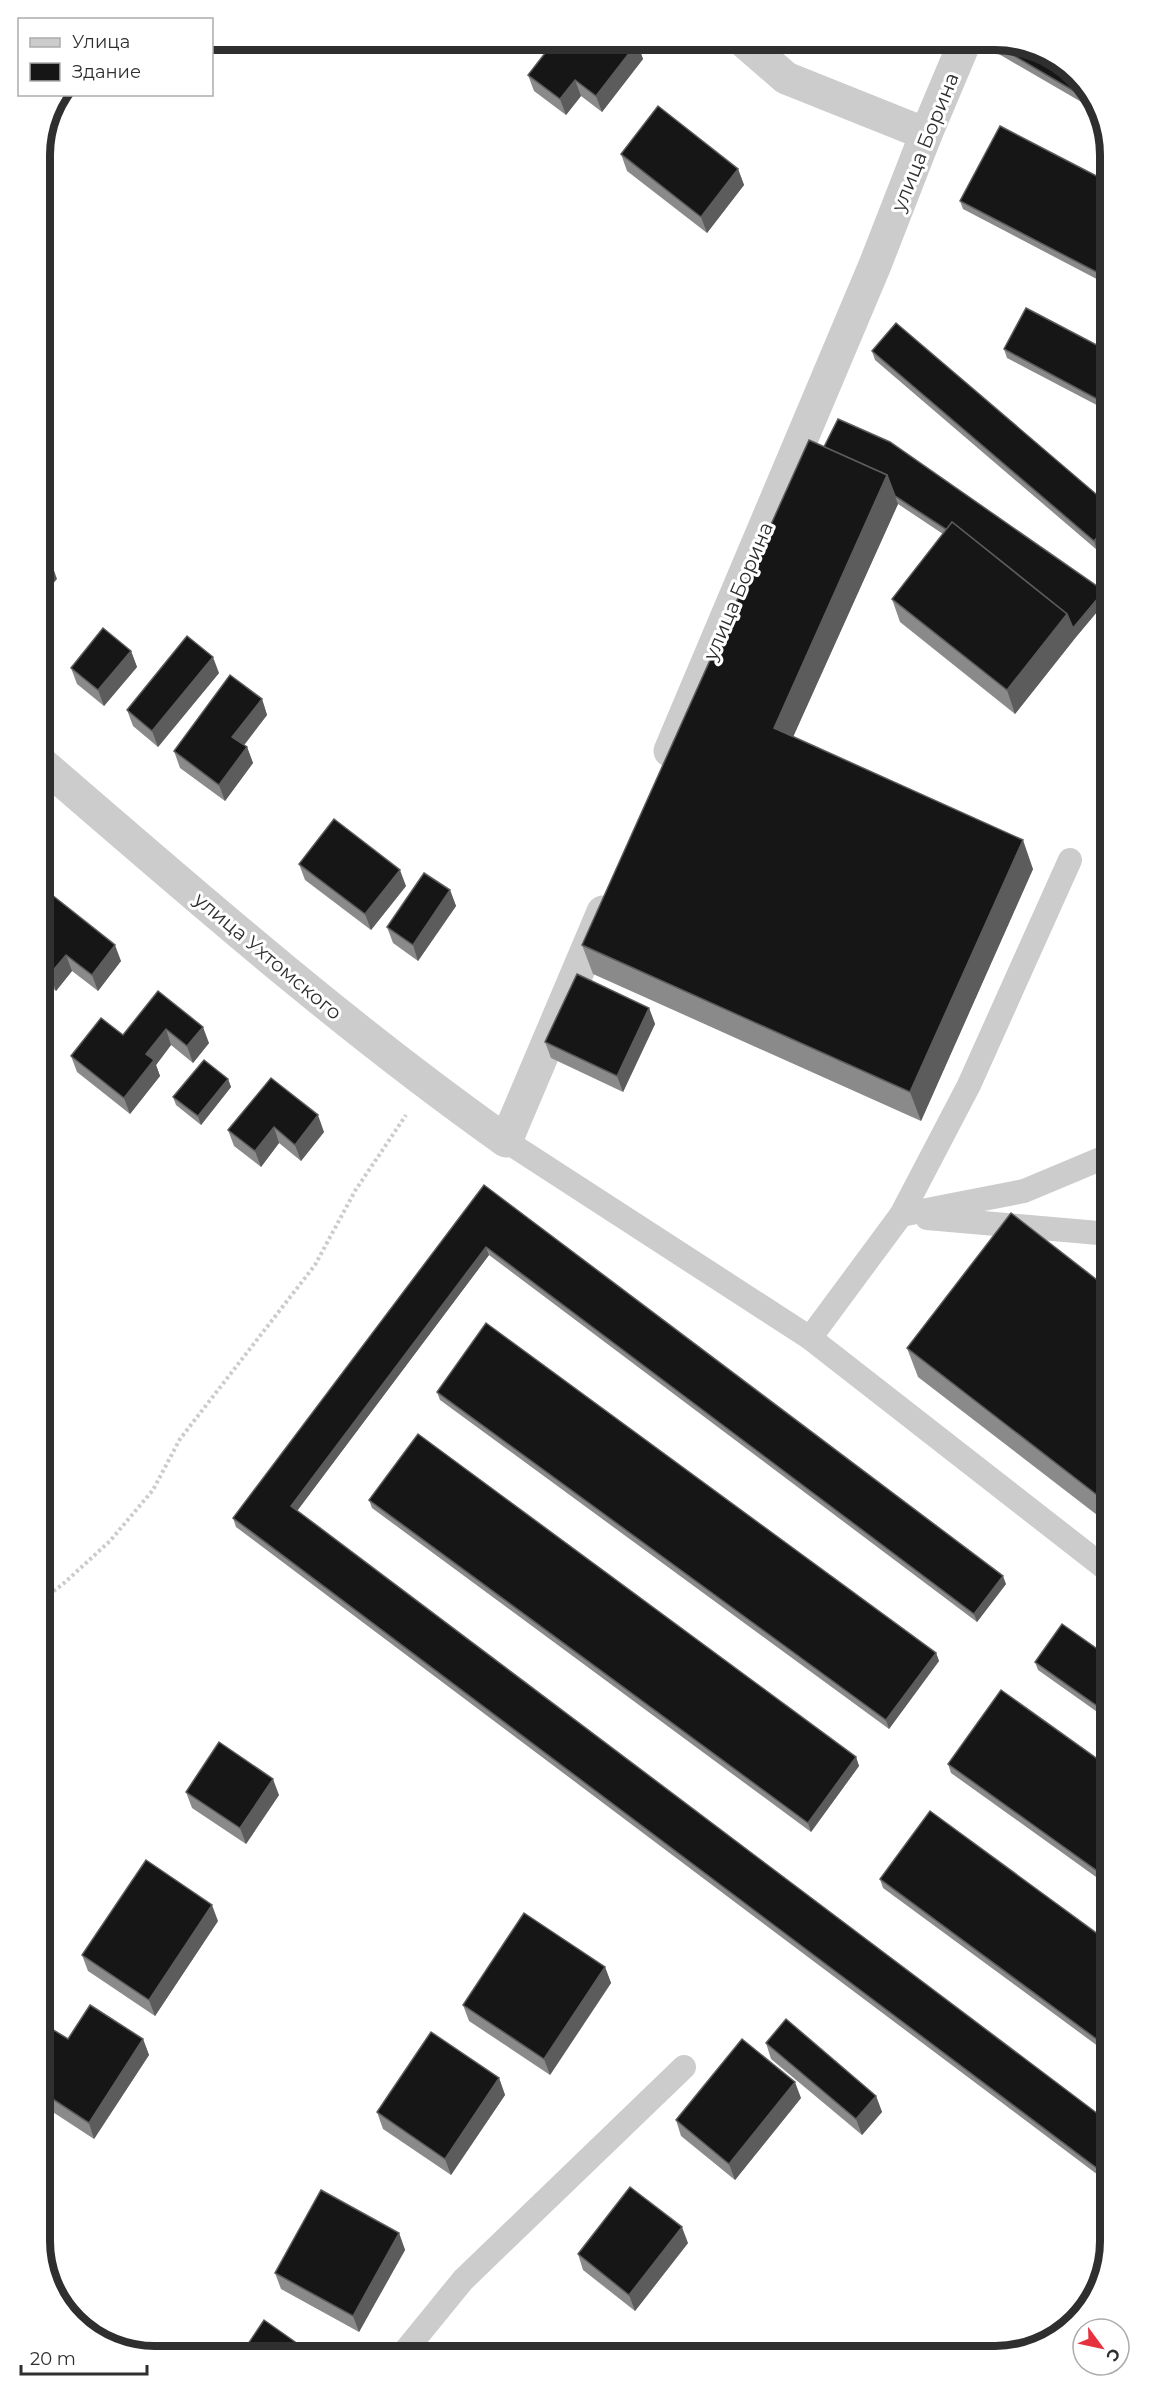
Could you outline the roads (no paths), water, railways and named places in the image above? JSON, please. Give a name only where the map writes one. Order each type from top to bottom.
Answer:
[{"type":"street","points":[[754,50],[786,78],[926,134]]},
{"type":"street","name":"улица Борина","points":[[658,779],[875,265],[961,50]]},
{"type":"street","name":"улица Ухтомского","points":[[50,771],[269,960],[428,1086],[506,1141]]},
{"type":"street","points":[[506,1141],[612,889]]},
{"type":"lane","points":[[810,1338],[901,1215],[969,1085],[1071,861]]},
{"type":"lane","points":[[506,1141],[810,1338],[1100,1564]]},
{"type":"lane","points":[[901,1215],[1024,1191],[1100,1159]]},
{"type":"lane","points":[[901,1215],[1100,1233]]},
{"type":"lane","points":[[410,2345],[463,2280],[684,2067]]}]
